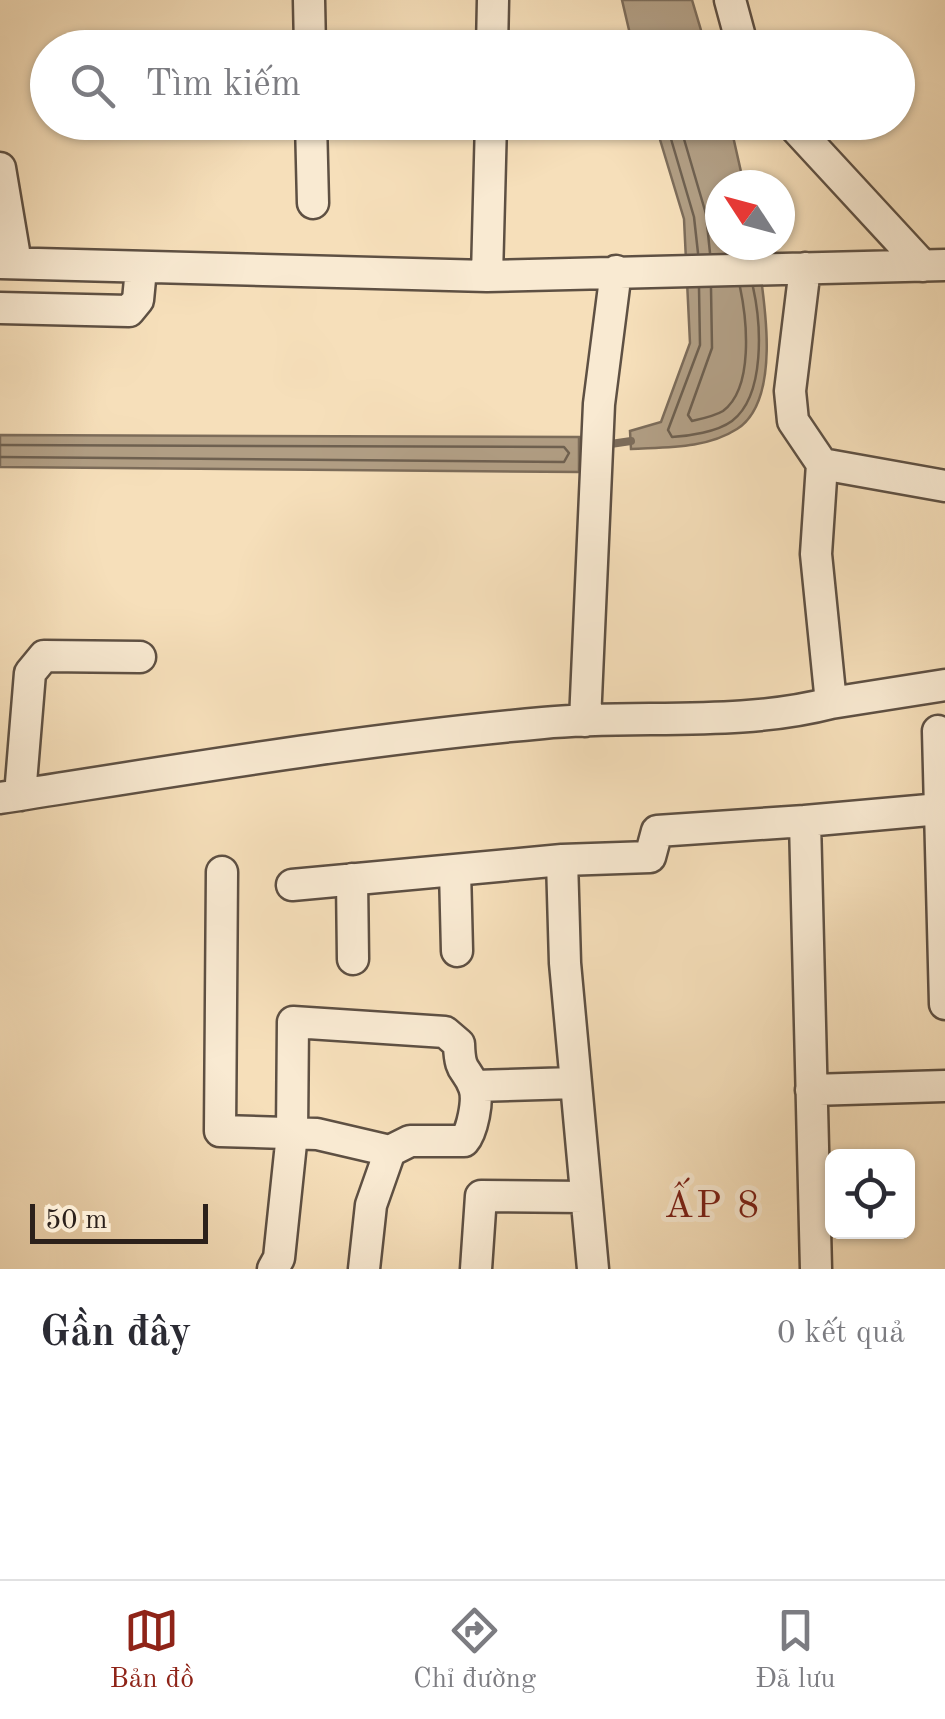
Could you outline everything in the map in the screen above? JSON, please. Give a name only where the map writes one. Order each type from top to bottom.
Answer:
[{"type":"street","points":[[309,0],[310,30]]},
{"type":"street","points":[[492,30],[493,0]]},
{"type":"street","points":[[730,0],[738,30]]},
{"type":"street","points":[[312,140],[313,202]]},
{"type":"street","points":[[488,276],[490,140]]},
{"type":"street","points":[[808,140],[934,265]]},
{"type":"street","points":[[0,168],[8,263],[488,276],[934,265]]},
{"type":"street","points":[[805,268],[790,391],[793,422],[822,464],[816,554],[831,703]]},
{"type":"street","points":[[0,308],[129,311],[138,300],[141,269]]},
{"type":"street","points":[[585,721],[599,404],[616,271]]},
{"type":"street","points":[[822,464],[945,486]]},
{"type":"street","points":[[140,657],[44,656],[35,663],[30,673],[10,796],[230,762],[585,721],[775,712],[945,685]]},
{"type":"street","points":[[938,731],[945,1004]]},
{"type":"street","points":[[292,885],[562,860],[650,856],[657,831],[940,809]]},
{"type":"street","points":[[805,821],[816,1269]]},
{"type":"street","points":[[562,860],[575,1083],[593,1269]]},
{"type":"street","points":[[454,870],[457,951]]},
{"type":"street","points":[[222,872],[218,1126],[224,1134],[292,1134],[317,1134],[390,1151],[410,1141],[466,1140],[474,1086],[460,1066],[459,1044],[445,1032],[297,1019],[291,1027],[292,1134],[278,1258],[273,1269]]},
{"type":"street","points":[[352,880],[353,960]]},
{"type":"street","points":[[474,1086],[575,1083]]},
{"type":"street","points":[[811,1090],[945,1086]]},
{"type":"street","points":[[364,1269],[372,1206],[390,1151]]},
{"type":"street","points":[[476,1269],[481,1196],[584,1197]]},
{"type":"water","points":[[622,0],[692,0],[701,30],[629,30]]},
{"type":"water","points":[[660,140],[734,140],[741,170],[705,170],[705,260],[758,260],[767,343],[761,394],[752,414],[725,436],[699,444],[631,449],[630,431],[661,422],[690,343],[684,219]]},
{"type":"water","points":[[0,435],[579,437],[579,472],[0,467]]},
{"type":"waterway","points":[[604,445],[631,441]]},
{"type":"district","name":"ẤP 8","points":[[713,1204]]}]
